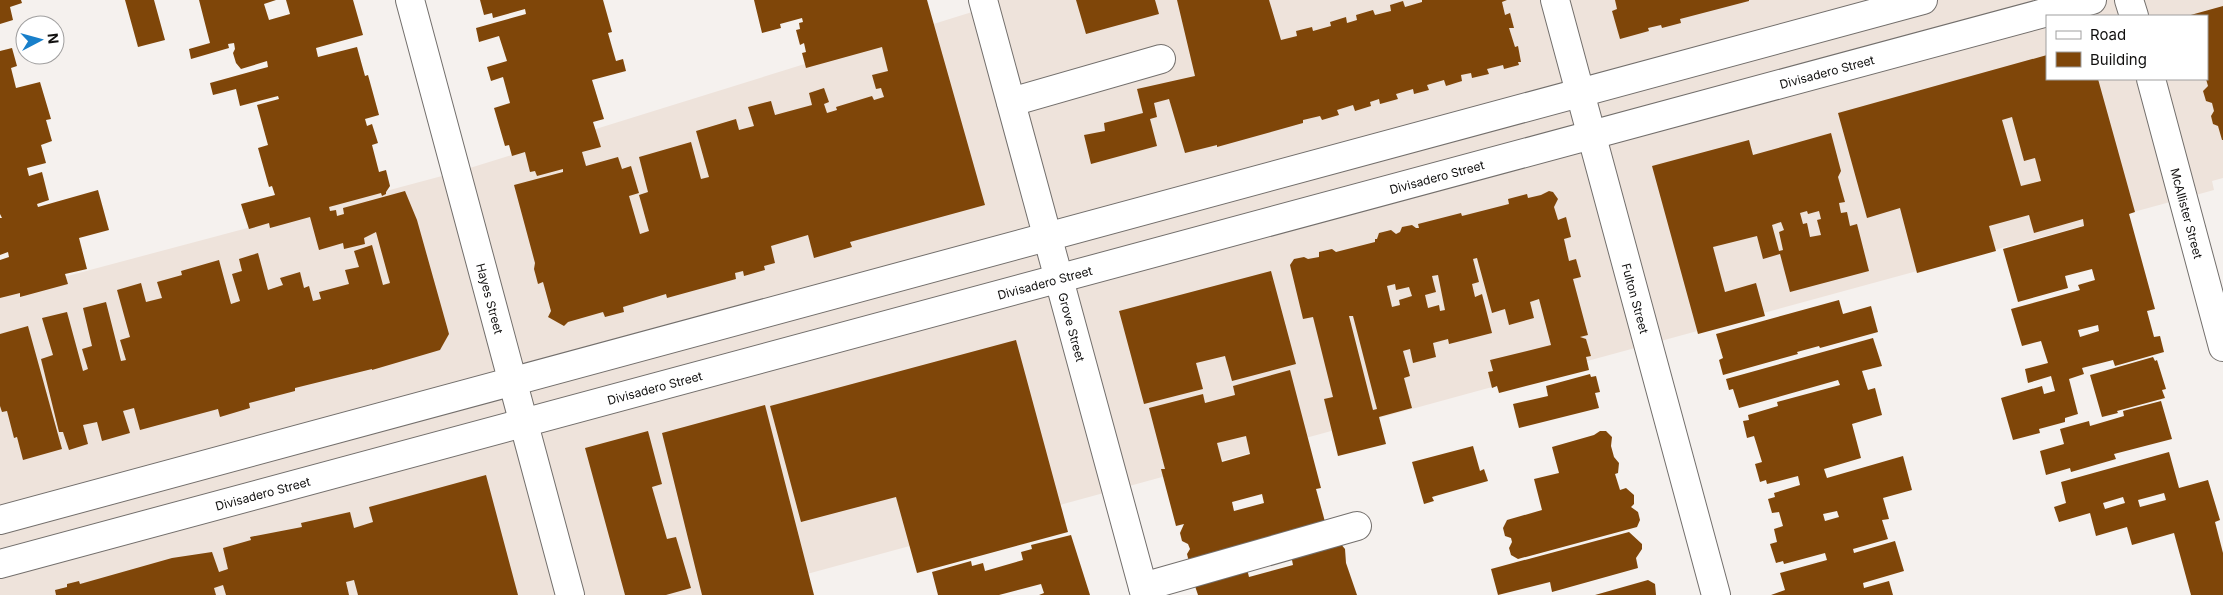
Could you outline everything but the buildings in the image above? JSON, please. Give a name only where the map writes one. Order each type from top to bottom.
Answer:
[{"type":"main road","name":"Hayes Street","points":[[410,0],[570,595]]},
{"type":"main road","name":"Grove Street","points":[[983,0],[1144,591]]},
{"type":"main road","name":"Fulton Street","points":[[1555,0],[1716,595]]},
{"type":"main road","points":[[0,520],[1923,0]]},
{"type":"main road","name":"Divisadero Street","points":[[0,564],[2092,0]]},
{"type":"main road","points":[[2129,0],[2134,15]]},
{"type":"main road","points":[[1011,102],[1161,59]]},
{"type":"main road","name":"McAllister Street","points":[[2151,80],[2223,347]]},
{"type":"main road","points":[[1144,591],[1357,526]]},
{"type":"shaded area","points":[[983,0],[2223,0],[2223,178],[2212,181],[2214,190],[730,595],[0,595],[0,294],[457,172],[985,8]]}]
